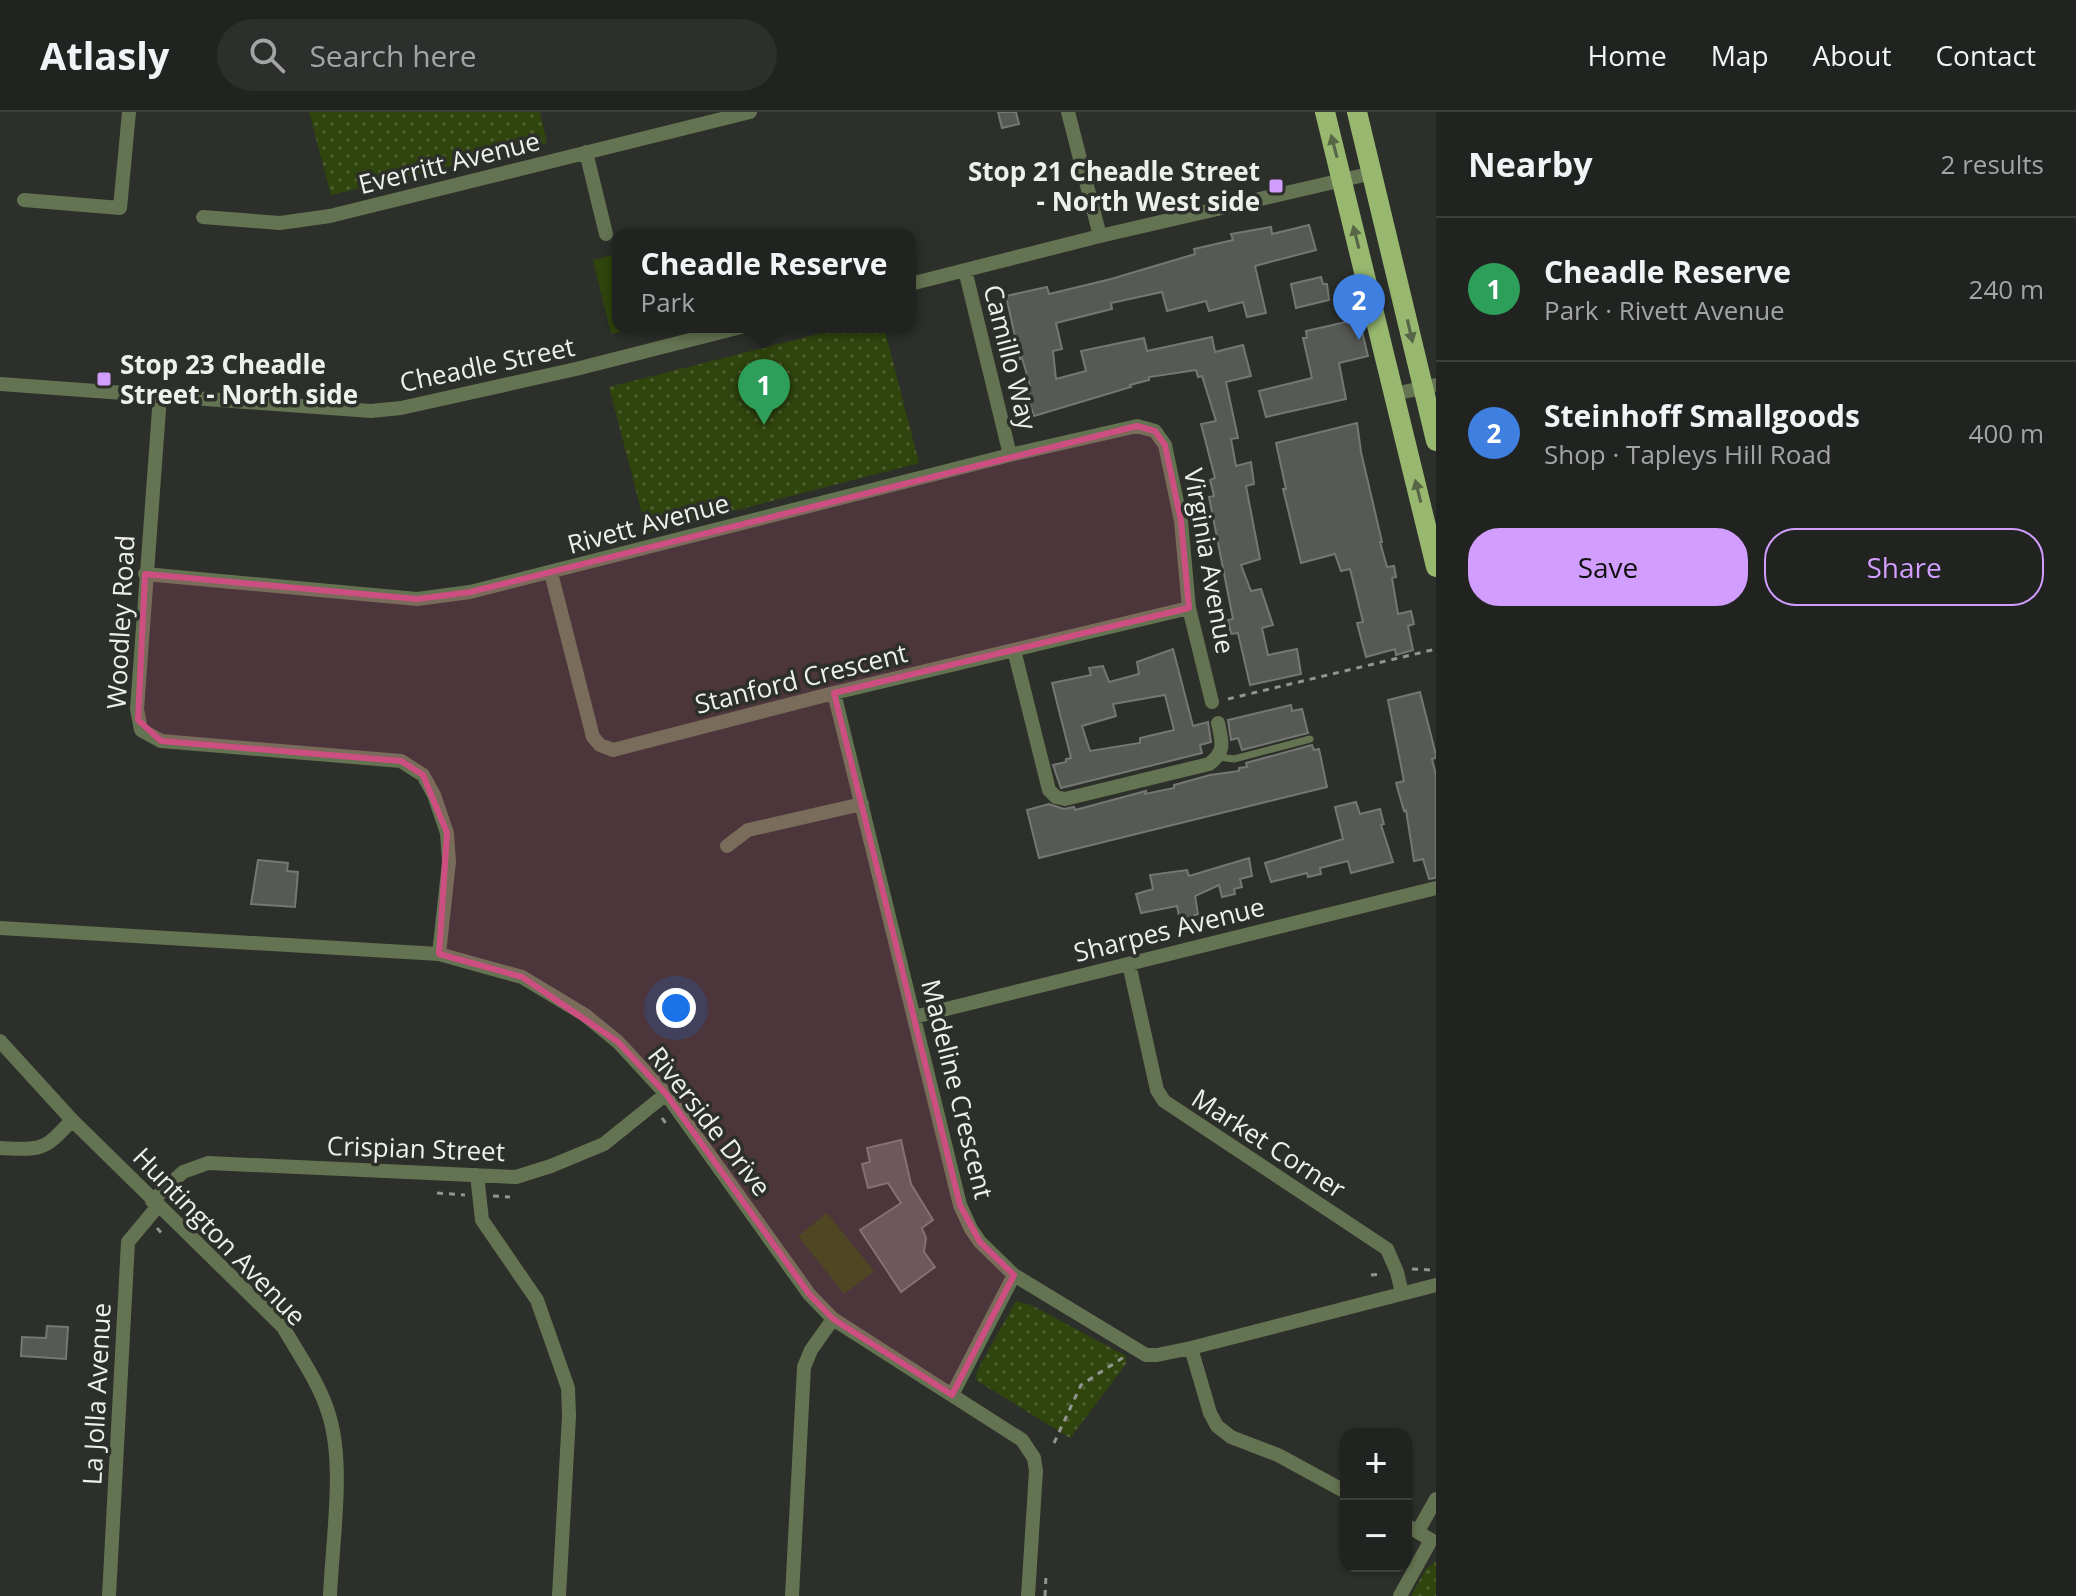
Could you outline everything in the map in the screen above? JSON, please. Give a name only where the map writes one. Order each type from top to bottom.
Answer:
[{"type":"main road","points":[[1325,112],[1436,567]]},
{"type":"main road","points":[[1357,112],[1429,386],[1436,441]]},
{"type":"street","points":[[24,200],[120,208],[129,112]]},
{"type":"street","name":"Everritt Avenue","points":[[203,217],[280,223],[330,216],[750,112]]},
{"type":"street","points":[[1068,112],[1100,236]]},
{"type":"street","points":[[586,152],[606,234]]},
{"type":"street","points":[[916,282],[1373,173]]},
{"type":"street","name":"Camillo Way","points":[[965,270],[1010,455]]},
{"type":"street","name":"Cheadle Street","points":[[0,384],[342,410],[386,410],[576,369],[717,333]]},
{"type":"street","points":[[1394,394],[1429,386]]},
{"type":"street","name":"Woodley Road","points":[[160,396],[137,709],[141,730],[161,741],[401,761],[423,775],[434,795],[447,833],[449,862],[439,954]]},
{"type":"street","name":"Rivett Avenue","points":[[145,574],[417,599],[470,592],[1010,455],[1137,426],[1155,431]]},
{"type":"street","name":"Virginia Avenue","points":[[1155,431],[1165,445],[1181,521],[1189,608],[1212,702]]},
{"type":"street","name":"Stanford Crescent","points":[[551,573],[593,737],[600,745],[613,750],[834,693],[1189,608]]},
{"type":"street","points":[[1014,650],[1049,790],[1056,797],[1065,799],[1209,764],[1218,757],[1223,746],[1218,723]]},
{"type":"street","name":"Madeline Crescent","points":[[834,693],[960,1205],[980,1242],[1014,1275],[1146,1355],[1191,1348],[1436,1285]]},
{"type":"street","points":[[727,846],[748,830],[862,804]]},
{"type":"street","name":"Sharpes Avenue","points":[[914,1017],[1436,888]]},
{"type":"street","name":"Riverside Drive","points":[[0,928],[439,954],[522,977],[585,1015],[618,1042],[666,1094],[809,1294],[833,1319],[1022,1440],[1034,1458],[1036,1471],[1028,1596]]},
{"type":"street","name":"Market Corner","points":[[1129,964],[1157,1090],[1164,1101],[1387,1249],[1402,1293]]},
{"type":"street","name":"Huntington Avenue","points":[[0,1041],[72,1120],[283,1327],[319,1390],[329,1416],[337,1453],[330,1596]]},
{"type":"street","name":"Crispian Street","points":[[155,1203],[183,1172],[208,1163],[516,1177],[604,1144],[666,1094]]},
{"type":"street","points":[[0,1148],[35,1149],[46,1145],[72,1120]]},
{"type":"street","points":[[477,1175],[482,1220],[537,1300],[568,1388],[559,1596]]},
{"type":"street","name":"La Jolla Avenue","points":[[109,1596],[128,1242],[155,1203]]},
{"type":"street","points":[[952,1395],[1014,1275]]},
{"type":"street","points":[[792,1596],[804,1367],[811,1350],[833,1319]]},
{"type":"street","points":[[1191,1348],[1210,1413],[1217,1426],[1231,1437],[1278,1455],[1340,1489]]},
{"type":"street","points":[[1400,1596],[1434,1540],[1412,1528],[1436,1499]]},
{"type":"lane","points":[[1218,757],[1234,759],[1310,739]]},
{"type":"path","points":[[1212,702],[1436,649]]},
{"type":"path","points":[[1054,1443],[1081,1385],[1126,1356],[1131,1348]]},
{"type":"path","points":[[1045,1596],[1046,1575]]},
{"type":"highlighted area","points":[[1137,426],[1155,431],[1165,445],[1181,521],[1189,608],[834,693],[960,1205],[980,1242],[1014,1275],[952,1395],[833,1319],[809,1294],[666,1094],[618,1042],[522,977],[439,954],[447,833],[423,775],[401,761],[161,741],[138,720],[145,574],[417,599],[470,592]]},
{"type":"green space","points":[[309,112],[540,112],[547,143],[331,195]]},
{"type":"green space","points":[[612,255],[612,333],[615,333],[611,334],[593,260]]},
{"type":"green space","points":[[822,333],[886,333],[919,463],[647,533],[609,387]]},
{"type":"green space","points":[[827,1213],[874,1271],[844,1294],[798,1236]]},
{"type":"green space","points":[[1016,1301],[1031,1305],[1126,1356],[1126,1364],[1070,1438],[976,1380],[977,1371]]},
{"type":"green space","points":[[1436,1561],[1436,1596],[1411,1596],[1426,1569]]},
{"type":"building","points":[[998,112],[1016,112],[1019,124],[1002,128]]},
{"type":"building","points":[[1309,225],[1316,250],[1255,266],[1266,313],[1247,317],[1243,302],[1209,311],[1206,301],[1167,311],[1162,292],[1111,303],[1112,309],[1056,323],[1062,349],[1053,351],[1056,379],[1086,371],[1081,351],[1144,338],[1147,351],[1212,337],[1215,352],[1243,345],[1251,376],[1226,382],[1238,438],[1231,439],[1236,466],[1251,462],[1254,484],[1246,486],[1260,559],[1241,565],[1251,591],[1261,589],[1273,625],[1262,628],[1268,655],[1297,649],[1301,674],[1250,685],[1238,633],[1231,634],[1228,620],[1233,619],[1209,497],[1214,496],[1210,480],[1215,478],[1201,424],[1216,421],[1202,376],[1198,377],[1196,370],[1149,377],[1149,380],[1131,387],[1034,416],[1024,387],[1030,385],[1020,359],[1006,296],[1047,287],[1049,294],[1111,279],[1195,254],[1194,249],[1233,240],[1231,234],[1271,227],[1272,234]]},
{"type":"building","points":[[1321,277],[1323,284],[1327,284],[1329,300],[1296,308],[1291,284]]},
{"type":"building","points":[[1359,319],[1368,356],[1339,363],[1346,399],[1266,417],[1259,391],[1312,378],[1303,338],[1307,338],[1306,331]]},
{"type":"building","points":[[1357,423],[1380,542],[1387,567],[1394,566],[1396,577],[1392,578],[1398,614],[1411,611],[1414,624],[1408,626],[1413,650],[1396,655],[1395,649],[1366,657],[1357,623],[1363,622],[1350,569],[1341,571],[1335,554],[1301,563],[1283,489],[1286,489],[1276,443]]},
{"type":"building","points":[[1173,649],[1193,726],[1208,722],[1211,742],[1200,745],[1202,753],[1061,788],[1053,765],[1071,758],[1052,683],[1091,675],[1089,668],[1103,666],[1109,682],[1139,674],[1137,662]],"holes":[[[1165,695],[1174,730],[1140,738],[1140,743],[1090,751],[1082,726],[1116,716],[1113,704]]]},
{"type":"building","points":[[1420,692],[1436,755],[1432,759],[1436,775],[1436,878],[1429,879],[1423,859],[1414,861],[1406,810],[1396,783],[1404,781],[1388,700]]},
{"type":"building","points":[[1291,705],[1292,711],[1302,709],[1308,733],[1242,750],[1238,738],[1231,740],[1228,720]]},
{"type":"building","points":[[1312,745],[1314,750],[1319,749],[1327,787],[1039,858],[1027,810],[1049,804],[1064,809],[1074,807],[1075,810],[1146,791],[1145,794],[1174,788],[1174,785],[1210,775],[1239,771],[1239,768],[1247,767],[1246,763]]},
{"type":"building","points":[[1356,802],[1360,814],[1380,809],[1384,824],[1381,825],[1393,862],[1351,873],[1348,861],[1320,868],[1321,874],[1308,877],[1307,873],[1271,882],[1265,863],[1343,839],[1335,807]]},
{"type":"building","points":[[1249,858],[1252,876],[1240,879],[1242,887],[1234,889],[1235,894],[1222,897],[1219,885],[1195,896],[1198,914],[1184,919],[1183,915],[1179,916],[1177,906],[1141,913],[1136,894],[1153,889],[1150,875],[1187,870],[1189,876]]},
{"type":"building","points":[[258,860],[288,863],[287,871],[298,872],[295,907],[251,904]]},
{"type":"building","points":[[901,1140],[911,1184],[933,1220],[922,1228],[926,1238],[924,1252],[935,1267],[901,1292],[860,1230],[901,1203],[888,1183],[868,1188],[862,1164],[870,1162],[867,1148]]},
{"type":"building","points":[[47,1326],[68,1327],[66,1359],[21,1356],[22,1337],[46,1338]]},
{"type":"place","name":"Stop 21 Cheadle Street - North West side","points":[[1276,186]]},
{"type":"place","name":"Steinhoff Smallgoods","points":[[1359,340]]},
{"type":"place","name":"Stop 23 Cheadle Street - North side","points":[[104,379]]},
{"type":"place","name":"Cheadle Reserve","points":[[764,425]]}]
